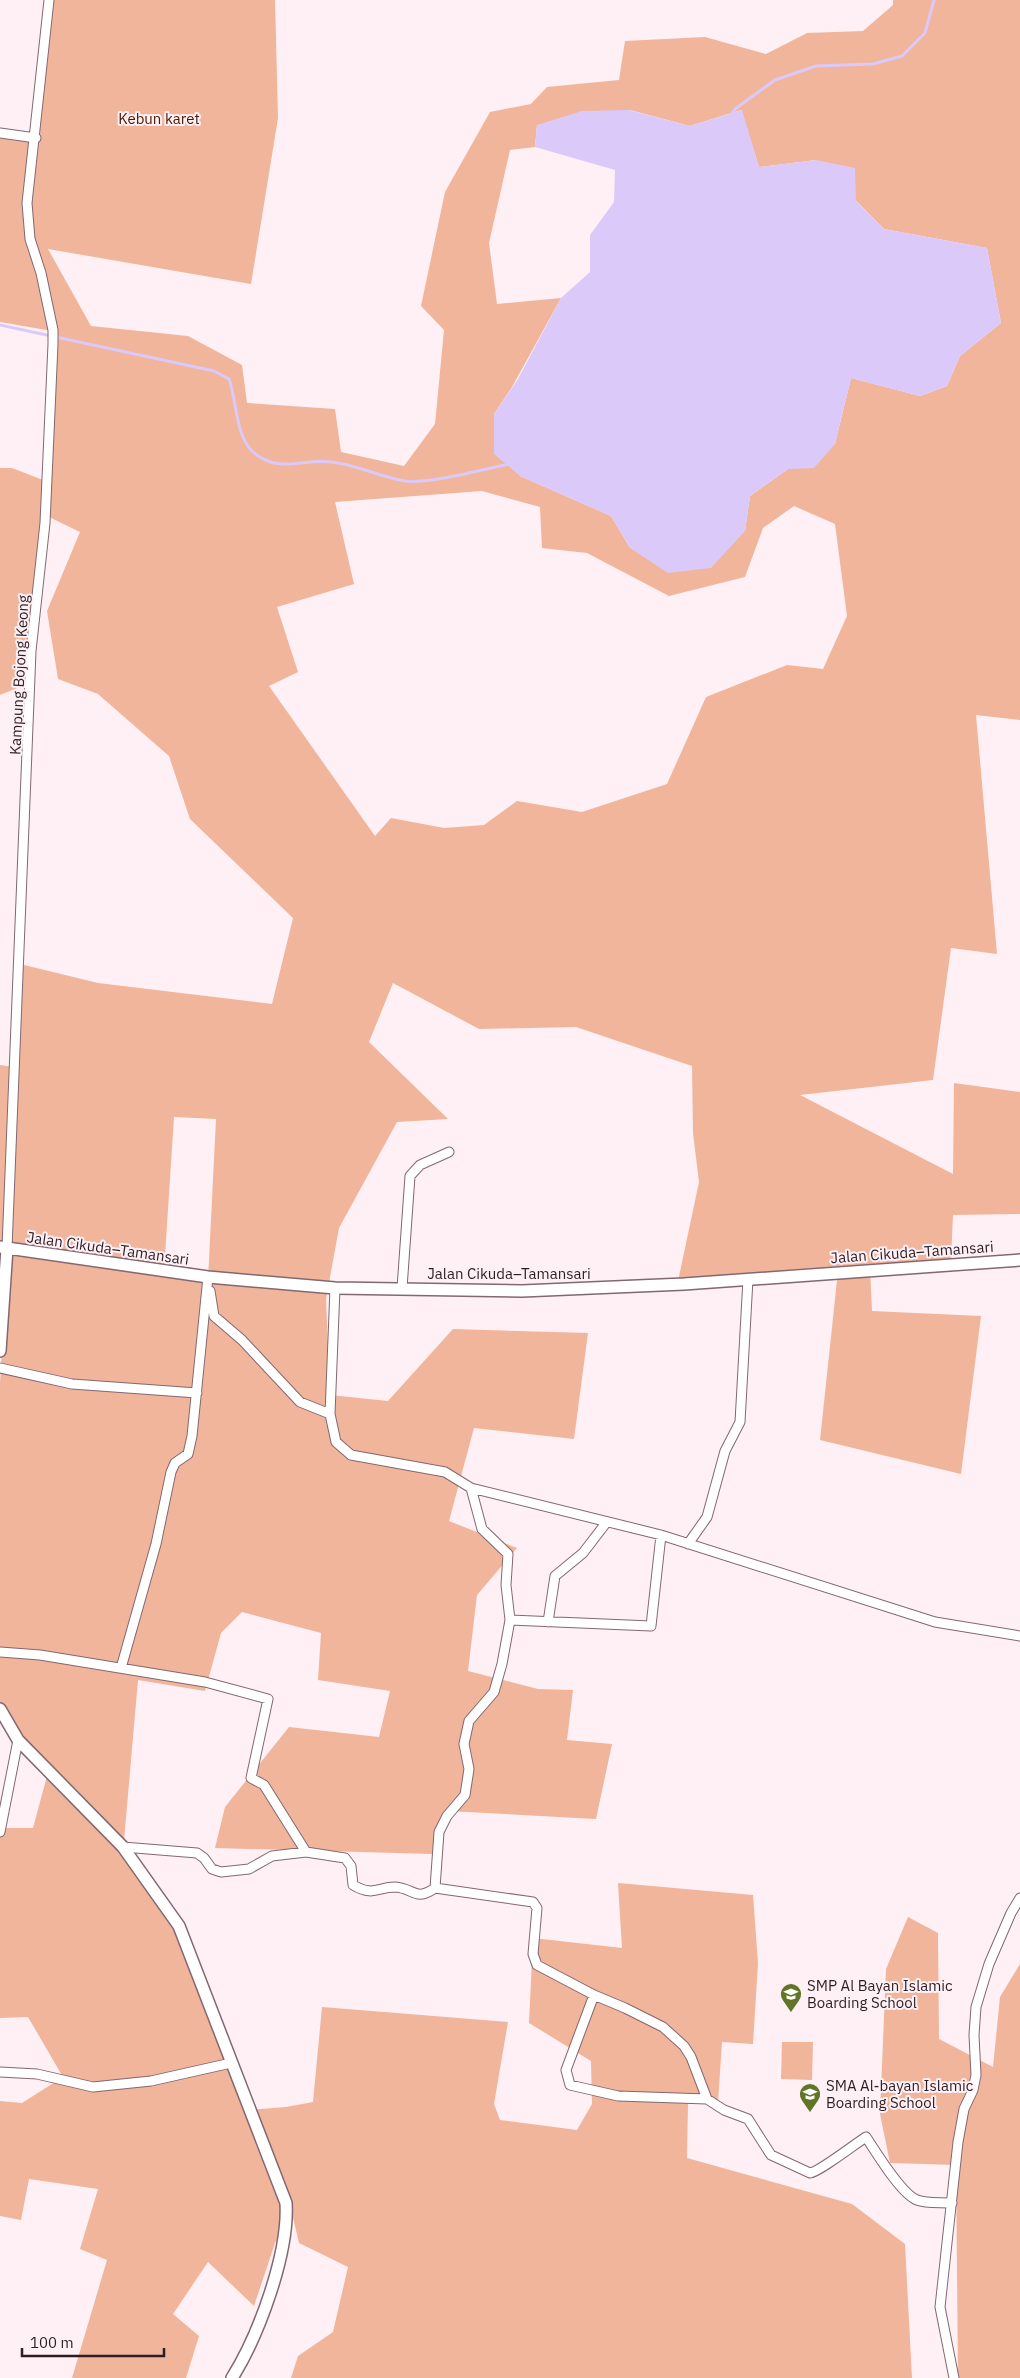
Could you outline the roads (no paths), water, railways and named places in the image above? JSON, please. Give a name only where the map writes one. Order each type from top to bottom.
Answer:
[{"type":"street","name":"Kampung Bojong Keong","points":[[4,1248],[32,651],[45,523],[53,344],[53,330],[30,230],[27,202],[36,138],[50,0]]},
{"type":"street","points":[[0,133],[36,138]]},
{"type":"street","points":[[402,1288],[410,1176],[420,1165],[450,1152]]},
{"type":"street","points":[[0,1351],[4,1248]]},
{"type":"street","name":"Jalan Cikuda–Tamansari","points":[[4,1248],[208,1277],[335,1288],[522,1291],[748,1279],[1020,1260]]},
{"type":"street","points":[[121,1668],[156,1544],[171,1472],[174,1463],[188,1454],[197,1393],[208,1277]]},
{"type":"street","points":[[208,1277],[214,1316],[242,1340],[300,1402],[330,1414]]},
{"type":"street","points":[[688,1544],[707,1518],[724,1451],[740,1422],[748,1279]]},
{"type":"street","points":[[335,1288],[330,1414],[336,1442],[351,1455],[445,1472],[471,1488],[606,1523],[661,1535],[935,1622],[1020,1636]]},
{"type":"street","points":[[0,1368],[72,1384],[197,1393]]},
{"type":"street","points":[[435,1888],[439,1832],[447,1816],[465,1795],[469,1769],[464,1744],[469,1722],[494,1692],[502,1664],[510,1620],[506,1585],[508,1554],[482,1528],[471,1488]]},
{"type":"street","points":[[548,1622],[555,1576],[584,1553],[606,1523]]},
{"type":"street","points":[[510,1620],[652,1626],[661,1535]]},
{"type":"street","points":[[0,1652],[40,1655],[205,1682],[268,1699],[251,1778],[264,1785],[306,1852]]},
{"type":"street","points":[[2,1716],[18,1740],[123,1847],[179,1926],[286,2203],[287,2222],[284,2243],[254,2334],[232,2378]]},
{"type":"street","points":[[0,1832],[2,1812],[18,1740]]},
{"type":"street","points":[[123,1847],[197,1853],[204,1858],[212,1869],[221,1872],[249,1869],[272,1856],[306,1852],[345,1858],[352,1866],[354,1885],[361,1889],[376,1892],[399,1887],[417,1895],[426,1894],[435,1888],[533,1902],[537,1908],[534,1961],[547,1972],[594,1996],[625,2008],[662,2026],[684,2046],[691,2056],[708,2100]]},
{"type":"street","points":[[954,2378],[940,2307],[964,2109],[973,2090],[976,2075],[974,2035],[979,1992],[1007,1921],[1020,1898]]},
{"type":"street","points":[[594,1996],[566,2070],[570,2085],[618,2096],[708,2100],[724,2110],[748,2119],[771,2155],[810,2172],[817,2172],[842,2152],[866,2137],[884,2165],[912,2198],[920,2202],[952,2203]]},
{"type":"street","points":[[0,2072],[37,2074],[93,2087],[151,2081],[231,2063]]},
{"type":"waterway","points":[[731,115],[735,109],[775,80],[816,66],[873,64],[902,56],[925,33],[934,0]]},
{"type":"waterway","points":[[0,325],[214,371],[229,379],[239,427],[246,444],[252,451],[271,462],[281,464],[332,462],[405,481],[442,478],[510,464]]},
{"type":"place","name":"SMP Al Bayan Islamic Boarding School","points":[[791,2013]]},
{"type":"place","name":"SMA Al-bayan Islamic Boarding School","points":[[810,2113]]},
{"type":"park label","name":"Kebun karet","points":[[159,118]]}]
